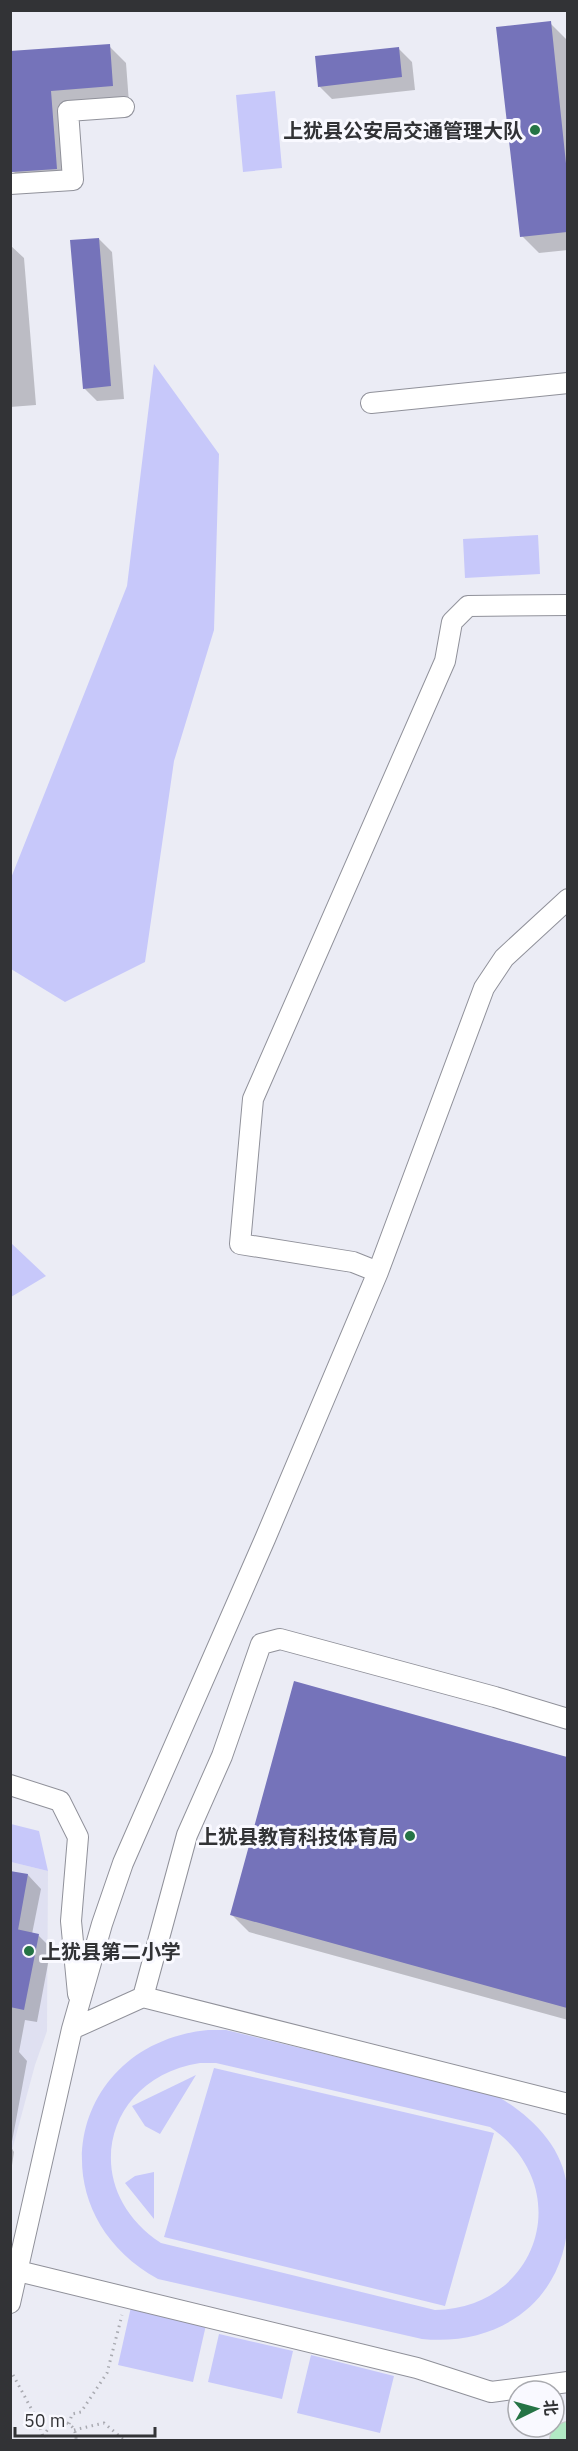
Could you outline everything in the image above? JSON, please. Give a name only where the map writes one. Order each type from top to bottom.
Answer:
[{"type":"main road","points":[[563,2440],[567,2435]]},
{"type":"street","points":[[10,184],[73,180],[68,111],[124,107]]},
{"type":"street","points":[[371,403],[567,383]]},
{"type":"street","points":[[378,1272],[353,1262],[240,1244],[253,1099],[445,661],[452,622],[468,606],[567,605]]},
{"type":"street","points":[[10,2304],[72,2029],[102,1924],[123,1863],[265,1539],[378,1272],[484,988],[504,958],[567,899]]},
{"type":"street","points":[[143,1996],[187,1835],[222,1756],[261,1644],[280,1639],[495,1697],[567,1719]]},
{"type":"street","points":[[10,1785],[60,1801],[78,1837],[71,1922],[79,2002]]},
{"type":"street","points":[[72,2029],[143,1996],[567,2104]]},
{"type":"street","points":[[18,2271],[417,2368],[491,2392],[567,2382]]},
{"type":"path","points":[[69,2424],[72,2414],[81,2412],[107,2373],[123,2312]]},
{"type":"path","points":[[13,2375],[44,2439]]},
{"type":"path","points":[[44,2439],[47,2429],[53,2423],[61,2421],[69,2424],[74,2430],[76,2440]]},
{"type":"path","points":[[74,2430],[104,2423],[124,2440]]},
{"type":"shaded area","points":[[275,91],[282,168],[243,172],[236,95]]},
{"type":"shaded area","points":[[154,364],[219,454],[214,630],[174,761],[145,962],[65,1002],[11,969],[11,878],[127,586]]},
{"type":"shaded area","points":[[538,535],[540,574],[465,578],[463,539]]},
{"type":"shaded area","points":[[11,1243],[46,1276],[10,1297]]},
{"type":"shaded area","points":[[11,1824],[39,1831],[48,1871],[11,1862]]},
{"type":"shaded area","name":"上犹县第二小学","points":[[11,1862],[48,1871],[47,2031],[35,2065],[11,2154]]},
{"type":"shaded area","points":[[208,2030],[226,2030],[497,2096],[521,2112],[543,2133],[559,2158],[564,2172],[568,2214],[565,2244],[556,2270],[543,2293],[525,2311],[503,2325],[479,2335],[451,2339],[422,2339],[158,2279],[119,2249],[94,2213],[83,2174],[84,2134],[98,2097],[124,2065],[161,2042]],"holes":[[[200,2063],[216,2063],[490,2127],[517,2152],[533,2180],[539,2210],[534,2240],[521,2267],[500,2289],[471,2304],[435,2310],[161,2243],[135,2220],[118,2194],[111,2166],[113,2138],[123,2112],[141,2090],[167,2073]]]},
{"type":"shaded area","points":[[214,2068],[494,2133],[445,2306],[164,2237]]},
{"type":"shaded area","points":[[196,2075],[160,2134],[145,2126],[132,2106]]},
{"type":"shaded area","points":[[154,2172],[154,2219],[125,2183],[135,2176]]},
{"type":"shaded area","points":[[131,2307],[206,2325],[193,2382],[118,2365]]},
{"type":"shaded area","points":[[219,2334],[293,2351],[282,2399],[208,2382]]},
{"type":"shaded area","points":[[311,2355],[394,2376],[380,2433],[297,2413]]},
{"type":"building","name":"上犹县公安局交通管理大队","points":[[551,21],[567,173],[567,232],[520,237],[496,27]]},
{"type":"building","points":[[110,44],[113,86],[51,91],[57,169],[12,172],[10,51]]},
{"type":"building","points":[[399,47],[402,77],[318,87],[315,56]]},
{"type":"building","points":[[99,238],[111,386],[83,389],[70,240]]},
{"type":"building","name":"上犹县教育科技体育局","points":[[294,1681],[567,1757],[567,2008],[230,1915]]},
{"type":"building","points":[[10,1871],[28,1874],[18,1929],[39,1934],[24,2010],[10,2007]]},
{"type":"place","name":"上犹县公安局交通管理大队","points":[[535,130]]},
{"type":"place","name":"上犹县教育科技体育局","points":[[410,1836]]},
{"type":"place","name":"上犹县第二小学","points":[[29,1951]]}]
